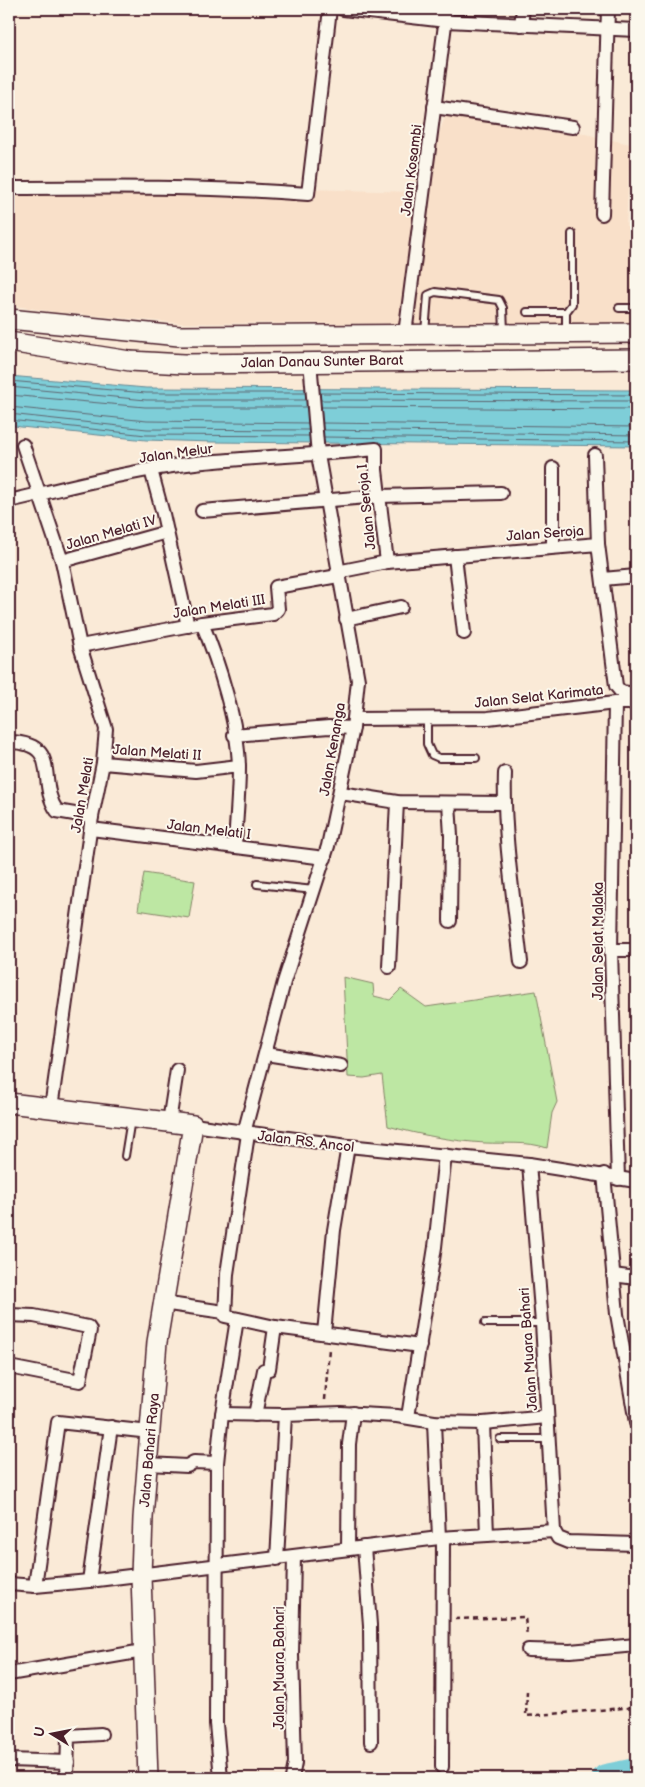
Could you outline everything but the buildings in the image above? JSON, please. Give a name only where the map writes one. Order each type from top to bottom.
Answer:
[{"type":"main road","name":"Jalan Danau Sunter Barat","points":[[10,320],[179,336],[636,333]]},
{"type":"main road","points":[[9,341],[10,320]]},
{"type":"main road","name":"Jalan Danau Sunter Barat","points":[[9,341],[130,361],[310,369],[636,358]]},
{"type":"main road","name":"Jalan RS. Ancol","points":[[9,1103],[193,1125]]},
{"type":"main road","name":"Jalan Bahari Raya","points":[[148,1778],[141,1576],[150,1432],[162,1303],[193,1125]]},
{"type":"street","points":[[9,188],[76,186],[242,188],[308,194],[330,9]]},
{"type":"street","points":[[343,9],[447,15],[521,25],[636,30]]},
{"type":"street","points":[[521,25],[522,9]]},
{"type":"street","points":[[602,214],[608,9]]},
{"type":"street","name":"Jalan Kosambi","points":[[405,334],[447,15]]},
{"type":"street","points":[[434,107],[573,127]]},
{"type":"street","name":"Jalan Kenanga","points":[[224,1312],[246,1134],[284,982],[325,858],[341,793],[358,680],[337,574],[318,450],[310,369]]},
{"type":"street","name":"Jalan Melati","points":[[23,446],[62,562],[80,646],[106,729],[103,763],[91,823],[51,1108]]},
{"type":"street","name":"Jalan Melur","points":[[9,500],[151,470],[194,464],[318,450],[376,449]]},
{"type":"street","name":"Jalan Seroja I","points":[[376,449],[378,496],[387,562]]},
{"type":"street","points":[[595,455],[598,544]]},
{"type":"street","points":[[553,468],[553,546]]},
{"type":"street","points":[[151,470],[188,626]]},
{"type":"street","points":[[202,511],[378,496],[501,493]]},
{"type":"street","name":"Jalan Melati IV","points":[[62,562],[167,532]]},
{"type":"street","name":"Jalan Seroja","points":[[337,574],[387,562],[553,546],[598,544],[616,686],[621,692],[634,697]]},
{"type":"street","points":[[455,556],[464,633]]},
{"type":"street","name":"Jalan Melati III","points":[[80,646],[202,623],[273,614],[278,609],[278,586],[337,574]]},
{"type":"street","points":[[603,579],[636,576]]},
{"type":"street","points":[[346,619],[401,607]]},
{"type":"street","points":[[202,623],[226,694],[239,766],[235,847]]},
{"type":"street","name":"Jalan Selat Karimata","points":[[353,723],[427,718],[488,718],[615,703],[634,697]]},
{"type":"street","name":"Jalan Selat Malaka","points":[[611,1176],[611,950],[615,703]]},
{"type":"street","points":[[234,735],[329,727],[353,723]]},
{"type":"street","name":"Jalan Melati I","points":[[9,742],[28,743],[35,746],[43,756],[50,794],[57,811],[91,823],[235,847],[325,858]]},
{"type":"street","name":"Jalan Melati II","points":[[103,763],[196,771],[239,766]]},
{"type":"street","points":[[505,773],[504,803],[522,962]]},
{"type":"street","points":[[341,793],[397,802],[504,803]]},
{"type":"street","points":[[389,967],[397,802]]},
{"type":"street","points":[[449,803],[451,836],[450,921]]},
{"type":"street","points":[[611,950],[636,950]]},
{"type":"street","points":[[266,1054],[341,1066]]},
{"type":"street","points":[[169,1122],[177,1070]]},
{"type":"street","name":"Jalan RS. Ancol","points":[[193,1125],[246,1134],[348,1146],[529,1164],[636,1181]]},
{"type":"street","points":[[327,1333],[334,1230],[348,1146]]},
{"type":"street","points":[[408,1417],[444,1182],[445,1155]]},
{"type":"street","name":"Jalan Muara Bahari","points":[[529,1164],[542,1324],[554,1531]]},
{"type":"street","points":[[611,1176],[613,1274],[617,1314],[636,1423]]},
{"type":"street","points":[[613,1274],[636,1278]]},
{"type":"street","points":[[162,1303],[224,1312],[225,1316],[275,1328],[420,1346]]},
{"type":"street","points":[[9,1314],[52,1319],[88,1327],[90,1330],[80,1381],[9,1367]]},
{"type":"street","points":[[221,1778],[216,1724],[217,1463],[222,1414],[237,1319]]},
{"type":"street","points":[[256,1415],[264,1370],[270,1369],[275,1328]]},
{"type":"street","points":[[222,1414],[353,1414],[408,1417],[434,1422],[483,1423],[547,1417]]},
{"type":"street","points":[[348,1549],[350,1444],[353,1414]]},
{"type":"street","points":[[277,1559],[285,1415]]},
{"type":"street","points":[[35,1586],[58,1422],[150,1432]]},
{"type":"street","points":[[434,1422],[444,1619],[442,1766]]},
{"type":"street","points":[[483,1423],[487,1535]]},
{"type":"street","points":[[89,1581],[111,1427]]},
{"type":"street","points":[[148,1464],[187,1466],[194,1462],[217,1463]]},
{"type":"street","points":[[9,1584],[35,1586],[141,1576],[364,1547],[487,1535],[554,1531],[558,1538],[568,1542],[636,1544]]},
{"type":"street","points":[[364,1547],[370,1625],[371,1742]]},
{"type":"street","name":"Jalan Muara Bahari","points":[[292,1778],[295,1763],[292,1655],[294,1557]]},
{"type":"street","points":[[528,1650],[570,1650],[636,1645]]},
{"type":"street","points":[[9,1674],[143,1651]]},
{"type":"street","points":[[67,1778],[68,1736],[101,1734]]},
{"type":"street","points":[[9,1760],[68,1762]]},
{"type":"lane","points":[[566,333],[566,312],[572,304],[572,234]]},
{"type":"lane","points":[[425,334],[428,295],[435,292],[499,300],[503,308],[504,333]]},
{"type":"lane","points":[[619,308],[636,308]]},
{"type":"lane","points":[[527,312],[566,312]]},
{"type":"lane","points":[[427,718],[427,744],[432,756],[439,758],[476,758]]},
{"type":"lane","points":[[257,884],[314,890]]},
{"type":"lane","points":[[125,1156],[131,1118]]},
{"type":"lane","points":[[485,1323],[542,1324]]},
{"type":"lane","points":[[500,1439],[549,1439]]},
{"type":"path","points":[[323,1414],[327,1333]]},
{"type":"path","points":[[444,1619],[525,1617],[528,1650]]},
{"type":"path","points":[[527,1691],[526,1716],[636,1707]]},
{"type":"shaded area","points":[[450,104],[630,144],[626,226],[636,226],[636,324],[179,323],[55,312],[9,305],[9,181],[417,192]]},
{"type":"green space","points":[[144,873],[195,881],[189,918],[138,910]]},
{"type":"green space","points":[[343,977],[373,984],[374,996],[390,1000],[401,989],[426,1007],[536,991],[557,1102],[552,1113],[547,1148],[524,1144],[485,1143],[448,1139],[388,1126],[382,1075],[364,1078],[348,1077]]},
{"type":"water","points":[[9,376],[146,388],[636,390],[636,446],[146,440],[21,427],[9,425]]},
{"type":"waterway","points":[[606,1778],[636,1772]]}]
